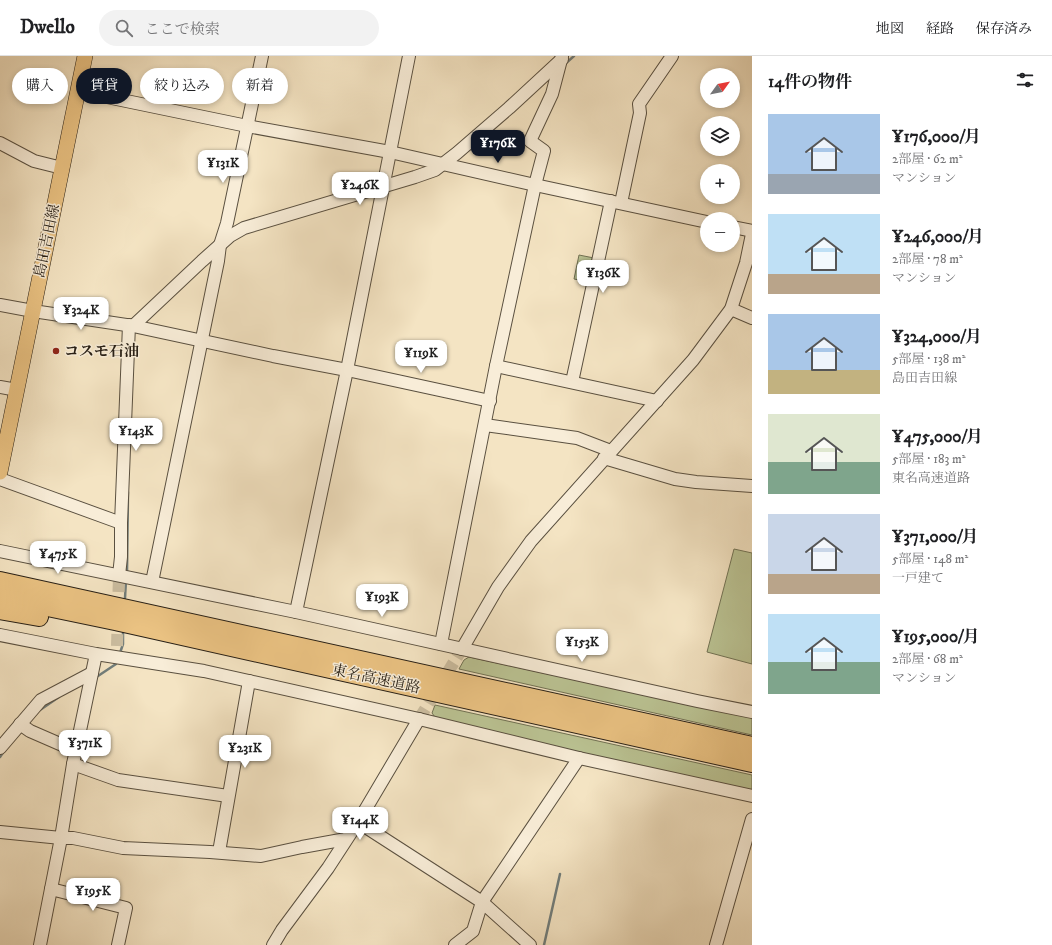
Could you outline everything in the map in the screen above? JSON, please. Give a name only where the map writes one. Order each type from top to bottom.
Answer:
[{"type":"highway","name":"東名高速道路","points":[[0,581],[752,746]]},
{"type":"highway","name":"東名高速道路","points":[[0,597],[115,621],[752,763]]},
{"type":"highway","points":[[0,610],[251,652]]},
{"type":"main road","name":"島田吉田線","points":[[83,68],[85,56]]},
{"type":"main road","name":"島田吉田線","points":[[0,472],[76,102]]},
{"type":"street","points":[[152,582],[220,245],[227,223],[262,56]]},
{"type":"street","points":[[296,612],[347,370],[409,56]]},
{"type":"street","points":[[572,382],[616,202],[640,113],[639,104],[672,56]]},
{"type":"street","points":[[441,644],[496,366],[535,185],[544,151],[530,141],[552,94],[562,58]]},
{"type":"street","points":[[124,576],[121,557],[122,523],[135,327],[152,307],[220,245],[230,236],[244,228],[382,191],[447,165],[457,153],[509,108],[562,58]]},
{"type":"street","points":[[132,103],[247,126],[390,152],[700,220]]},
{"type":"street","points":[[0,142],[34,161],[62,168]]},
{"type":"street","points":[[740,228],[752,231]]},
{"type":"street","points":[[462,649],[498,587],[531,541],[693,360],[731,309],[746,263],[752,234]]},
{"type":"street","points":[[0,305],[135,327],[490,401]]},
{"type":"street","points":[[731,309],[752,318]]},
{"type":"street","points":[[496,366],[657,401]]},
{"type":"street","points":[[0,387],[17,390]]},
{"type":"street","points":[[485,425],[577,438],[608,454],[675,479],[752,486]]},
{"type":"street","points":[[0,479],[122,523]]},
{"type":"street","points":[[0,551],[296,612],[752,712]]},
{"type":"street","points":[[0,635],[96,654],[117,655],[204,671],[419,719],[579,758],[752,796]]},
{"type":"street","points":[[40,945],[73,764],[96,654]]},
{"type":"street","points":[[0,748],[23,726],[41,700],[92,673]]},
{"type":"street","points":[[219,852],[248,681]]},
{"type":"street","points":[[273,945],[282,930],[328,868],[358,822],[419,719]]},
{"type":"street","points":[[23,726],[76,751]]},
{"type":"street","points":[[455,945],[473,930],[482,902],[579,758]]},
{"type":"street","points":[[73,764],[118,780],[228,796]]},
{"type":"street","points":[[716,945],[752,819]]},
{"type":"street","points":[[358,822],[482,902],[530,945]]},
{"type":"street","points":[[0,832],[73,838],[123,848],[219,852],[261,856],[346,839]]},
{"type":"street","points":[[51,889],[126,908],[118,945]]},
{"type":"green space","points":[[579,255],[594,258],[589,282],[574,279]]},
{"type":"green space","points":[[734,549],[752,553],[752,664],[707,652]]},
{"type":"green space","points":[[469,657],[752,718],[752,735],[459,669],[464,660]]},
{"type":"green space","points":[[435,705],[752,775],[752,791],[437,720],[432,713]]},
{"type":"waterway","points":[[565,64],[574,56]]},
{"type":"waterway","points":[[127,573],[128,492]]},
{"type":"waterway","points":[[125,598],[126,580]]},
{"type":"waterway","points":[[120,653],[123,644],[123,633]]},
{"type":"waterway","points":[[95,678],[116,664],[117,660]]},
{"type":"waterway","points":[[40,710],[59,697]]},
{"type":"waterway","points":[[0,757],[4,751]]},
{"type":"waterway","points":[[544,945],[560,874]]},
{"type":"tunnel","points":[[117,646],[119,575]]},
{"type":"tunnel","points":[[419,719],[462,649]]},
{"type":"place","name":"コスモ石油","points":[[56,351]]}]
